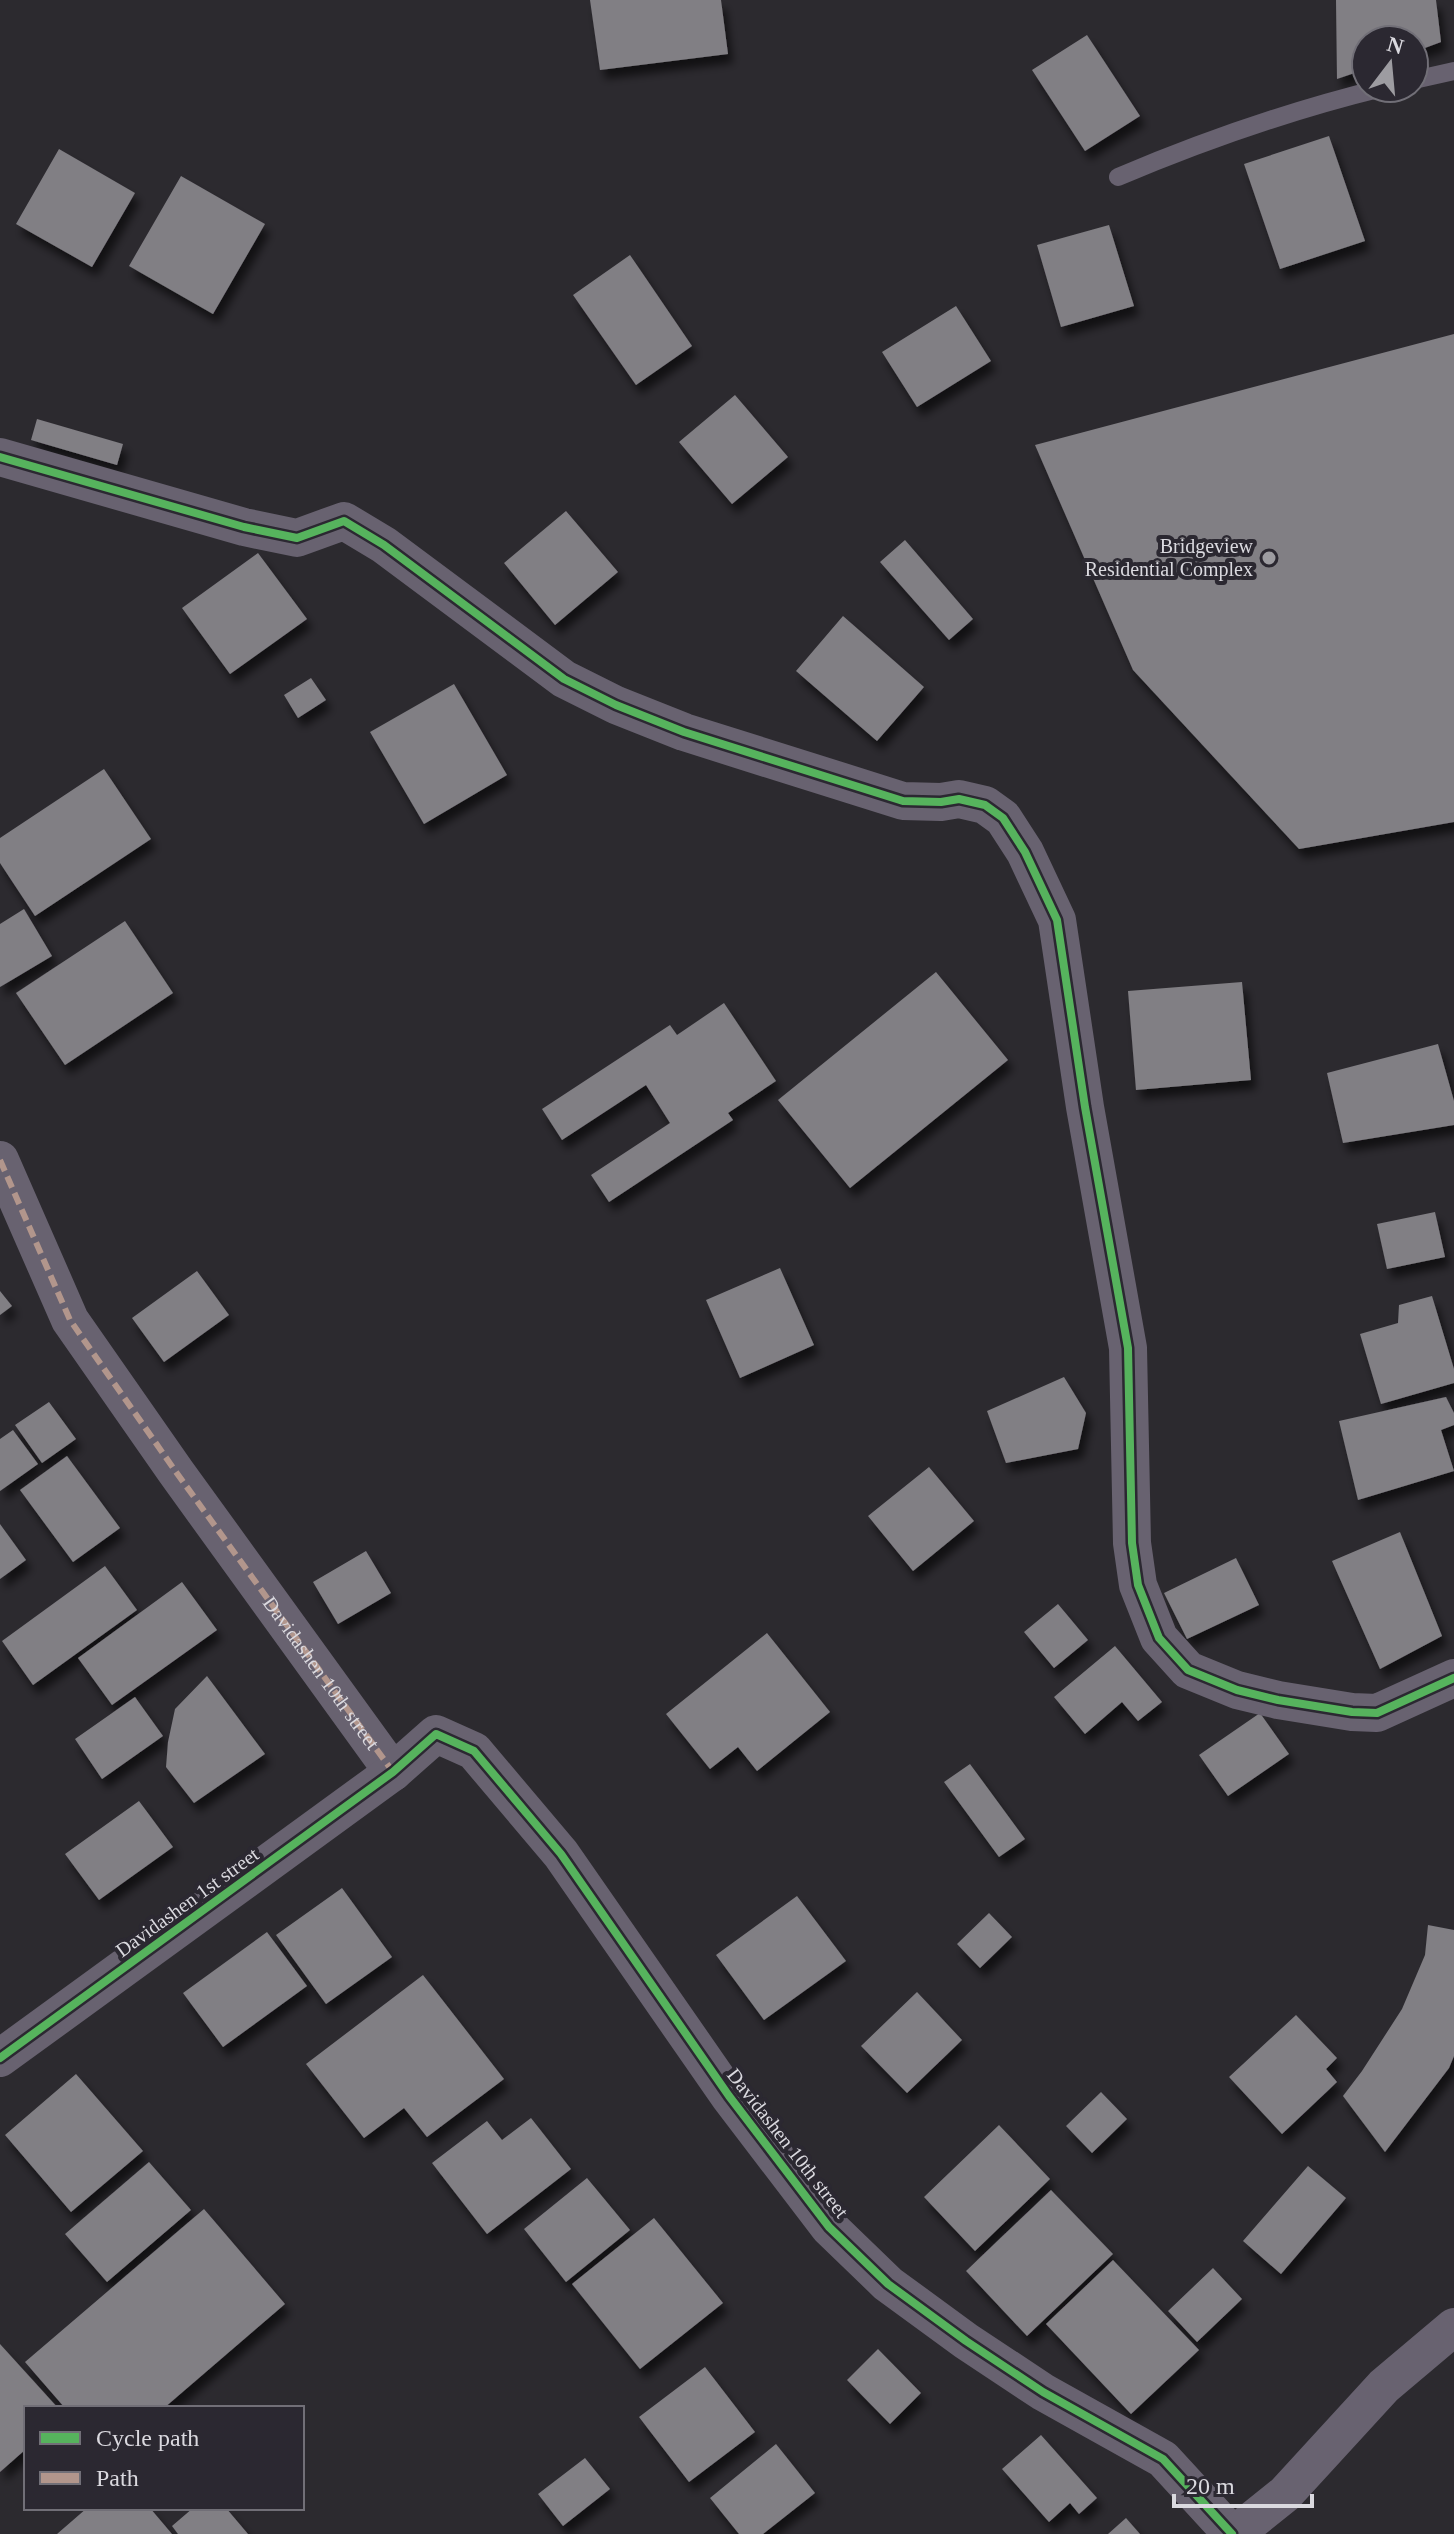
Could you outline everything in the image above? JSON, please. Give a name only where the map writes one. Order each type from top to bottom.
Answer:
[{"type":"street","points":[[0,457],[244,527],[297,538],[344,521],[384,545],[564,679],[616,705],[684,732],[903,801],[959,799],[985,805],[1003,818],[1025,852],[1057,920],[1092,1154],[1128,1348],[1134,1557],[1138,1585],[1159,1638],[1188,1670],[1237,1690],[1352,1712],[1377,1713],[1454,1678]]},
{"type":"street","name":"Davidashen 10th street","points":[[0,1160],[70,1320],[393,1772],[436,1734],[474,1751],[561,1854],[729,2096],[829,2227],[888,2284],[966,2341],[1043,2392],[1163,2459],[1234,2534]]},
{"type":"street","name":"Davidashen 1st street","points":[[0,2058],[393,1772]]},
{"type":"street","points":[[1234,2534],[1285,2494],[1384,2386],[1454,2327]]},
{"type":"lane","points":[[1430,76],[1454,71]]},
{"type":"lane","points":[[1118,177],[1190,147],[1350,96]]},
{"type":"building","points":[[590,0],[721,0],[728,54],[600,70]]},
{"type":"building","points":[[1336,0],[1436,0],[1441,42],[1430,46],[1430,24],[1350,24],[1350,75],[1337,79]]},
{"type":"building","points":[[1087,35],[1140,116],[1085,151],[1032,70]]},
{"type":"building","points":[[1329,136],[1365,241],[1280,269],[1244,164]]},
{"type":"building","points":[[59,149],[135,193],[92,267],[16,224]]},
{"type":"building","points":[[181,176],[265,224],[213,314],[129,266]]},
{"type":"building","points":[[1109,225],[1134,306],[1061,327],[1037,245]]},
{"type":"building","points":[[630,255],[692,346],[636,385],[573,295]]},
{"type":"building","points":[[956,306],[991,361],[917,407],[882,352]]},
{"type":"building","name":"Bridgeview Residential Complex","points":[[1454,334],[1454,822],[1299,849],[1133,670],[1035,445]]},
{"type":"building","points":[[735,395],[788,457],[732,504],[679,442]]},
{"type":"building","points":[[37,419],[123,444],[117,465],[31,440]]},
{"type":"building","points":[[566,511],[618,572],[555,625],[504,563]]},
{"type":"building","points":[[905,540],[973,619],[949,640],[880,562]]},
{"type":"building","points":[[258,553],[307,619],[230,674],[182,608]]},
{"type":"building","points":[[843,616],[924,687],[877,741],[796,671]]},
{"type":"building","points":[[311,678],[326,700],[298,718],[284,695]]},
{"type":"building","points":[[454,684],[507,775],[424,824],[370,732]]},
{"type":"building","points":[[104,769],[151,839],[35,916],[0,863],[0,838]]},
{"type":"building","points":[[24,909],[52,956],[0,987],[0,924]]},
{"type":"building","points":[[125,921],[173,993],[65,1065],[16,993]]},
{"type":"building","points":[[936,972],[1008,1060],[850,1188],[778,1100]]},
{"type":"building","points":[[1242,982],[1251,1080],[1136,1090],[1128,991]]},
{"type":"building","points":[[724,1003],[776,1081],[728,1113],[733,1120],[609,1202],[591,1175],[670,1123],[646,1085],[562,1140],[542,1109],[670,1025],[677,1035]]},
{"type":"building","points":[[1438,1044],[1454,1101],[1454,1125],[1343,1143],[1327,1073]]},
{"type":"building","points":[[1435,1212],[1445,1257],[1387,1269],[1377,1224]]},
{"type":"building","points":[[780,1268],[814,1345],[740,1378],[706,1300]]},
{"type":"building","points":[[197,1271],[229,1315],[164,1362],[132,1318]]},
{"type":"building","points":[[0,1291],[12,1306],[0,1315]]},
{"type":"building","points":[[1432,1296],[1454,1369],[1454,1383],[1381,1404],[1360,1334],[1398,1323],[1399,1305]]},
{"type":"building","points":[[1064,1377],[1086,1413],[1078,1449],[1006,1463],[987,1411]]},
{"type":"building","points":[[1446,1397],[1454,1413],[1454,1425],[1441,1430],[1454,1471],[1358,1500],[1339,1421]]},
{"type":"building","points":[[49,1402],[76,1439],[42,1463],[15,1425]]},
{"type":"building","points":[[13,1430],[38,1464],[0,1491],[0,1439]]},
{"type":"building","points":[[67,1456],[120,1528],[73,1562],[20,1490]]},
{"type":"building","points":[[929,1467],[974,1521],[913,1571],[868,1516]]},
{"type":"building","points":[[0,1524],[26,1560],[0,1579]]},
{"type":"building","points":[[1400,1532],[1442,1636],[1380,1669],[1332,1561]]},
{"type":"building","points":[[366,1551],[391,1593],[338,1624],[313,1582]]},
{"type":"building","points":[[1236,1558],[1259,1605],[1187,1639],[1164,1593]]},
{"type":"building","points":[[105,1566],[137,1610],[33,1685],[2,1641]]},
{"type":"building","points":[[182,1582],[217,1630],[112,1705],[78,1658]]},
{"type":"building","points":[[1058,1604],[1088,1640],[1054,1668],[1024,1632]]},
{"type":"building","points":[[767,1633],[830,1712],[757,1771],[738,1747],[710,1769],[666,1714]]},
{"type":"building","points":[[1115,1646],[1162,1702],[1138,1721],[1122,1702],[1085,1734],[1054,1697]]},
{"type":"building","points":[[207,1676],[265,1754],[194,1803],[166,1767],[168,1742],[175,1709]]},
{"type":"building","points":[[135,1697],[163,1736],[102,1779],[75,1739]]},
{"type":"building","points":[[1260,1713],[1289,1754],[1228,1796],[1199,1755]]},
{"type":"building","points":[[970,1764],[1025,1839],[999,1857],[944,1782]]},
{"type":"building","points":[[139,1801],[173,1847],[99,1900],[65,1854]]},
{"type":"building","points":[[342,1888],[392,1957],[326,2004],[276,1935]]},
{"type":"building","points":[[797,1896],[846,1961],[764,2020],[716,1955]]},
{"type":"building","points":[[989,1913],[1012,1937],[980,1968],[957,1944]]},
{"type":"building","points":[[1428,1925],[1454,1930],[1454,2056],[1449,2068],[1385,2152],[1343,2096],[1402,2009],[1425,1955]]},
{"type":"building","points":[[267,1932],[307,1986],[223,2047],[183,1993]]},
{"type":"building","points":[[423,1975],[504,2079],[427,2137],[404,2108],[364,2138],[306,2064]]},
{"type":"building","points":[[917,1992],[962,2040],[907,2093],[861,2046]]},
{"type":"building","points":[[1296,2015],[1337,2058],[1326,2069],[1337,2082],[1282,2134],[1229,2077]]},
{"type":"building","points":[[76,2074],[143,2151],[71,2212],[5,2135]]},
{"type":"building","points":[[1101,2092],[1127,2119],[1092,2153],[1066,2126]]},
{"type":"building","points":[[531,2118],[571,2169],[487,2234],[432,2163],[487,2121],[502,2140]]},
{"type":"building","points":[[999,2125],[1050,2179],[975,2251],[924,2197]]},
{"type":"building","points":[[149,2162],[191,2210],[107,2282],[65,2234]]},
{"type":"building","points":[[1308,2166],[1346,2198],[1281,2274],[1243,2241]]},
{"type":"building","points":[[587,2178],[630,2230],[566,2282],[524,2229]]},
{"type":"building","points":[[1051,2190],[1113,2254],[1027,2336],[966,2271]]},
{"type":"building","points":[[204,2209],[285,2304],[166,2406],[63,2406],[25,2362]]},
{"type":"building","points":[[654,2218],[723,2303],[640,2369],[572,2284]]},
{"type":"building","points":[[1113,2260],[1199,2350],[1131,2414],[1046,2324]]},
{"type":"building","points":[[1213,2268],[1242,2299],[1197,2342],[1168,2311]]},
{"type":"building","points":[[0,2344],[56,2406],[24,2406],[24,2451],[0,2472]]},
{"type":"building","points":[[878,2349],[921,2393],[890,2424],[847,2380]]},
{"type":"building","points":[[705,2367],[755,2432],[689,2482],[639,2417]]},
{"type":"building","points":[[1041,2435],[1097,2498],[1079,2514],[1070,2503],[1049,2522],[1002,2469]]},
{"type":"building","points":[[776,2444],[815,2493],[763,2534],[739,2534],[710,2498]]},
{"type":"building","points":[[585,2458],[610,2489],[563,2526],[538,2494]]},
{"type":"building","points":[[85,2510],[152,2510],[172,2534],[57,2534]]},
{"type":"building","points":[[191,2510],[228,2510],[248,2534],[178,2534],[172,2526]]},
{"type":"building","points":[[1126,2518],[1140,2534],[1108,2534]]},
{"type":"marked path","points":[[0,1160],[70,1320],[393,1772]]},
{"type":"cycle path","points":[[0,457],[244,527],[297,538],[344,521],[384,545],[564,679],[616,705],[684,732],[903,801],[959,799],[985,805],[1003,818],[1025,852],[1057,920],[1085,1107],[1128,1348],[1132,1543],[1138,1585],[1159,1638],[1188,1670],[1237,1690],[1352,1712],[1377,1713],[1454,1678]]},
{"type":"cycle path","points":[[0,2058],[393,1772],[436,1734],[474,1751],[561,1854],[729,2096],[829,2227],[888,2284],[966,2341],[1043,2392],[1163,2459],[1232,2534]]},
{"type":"place","name":"Bridgeview Residential Complex","points":[[1269,558]]}]
